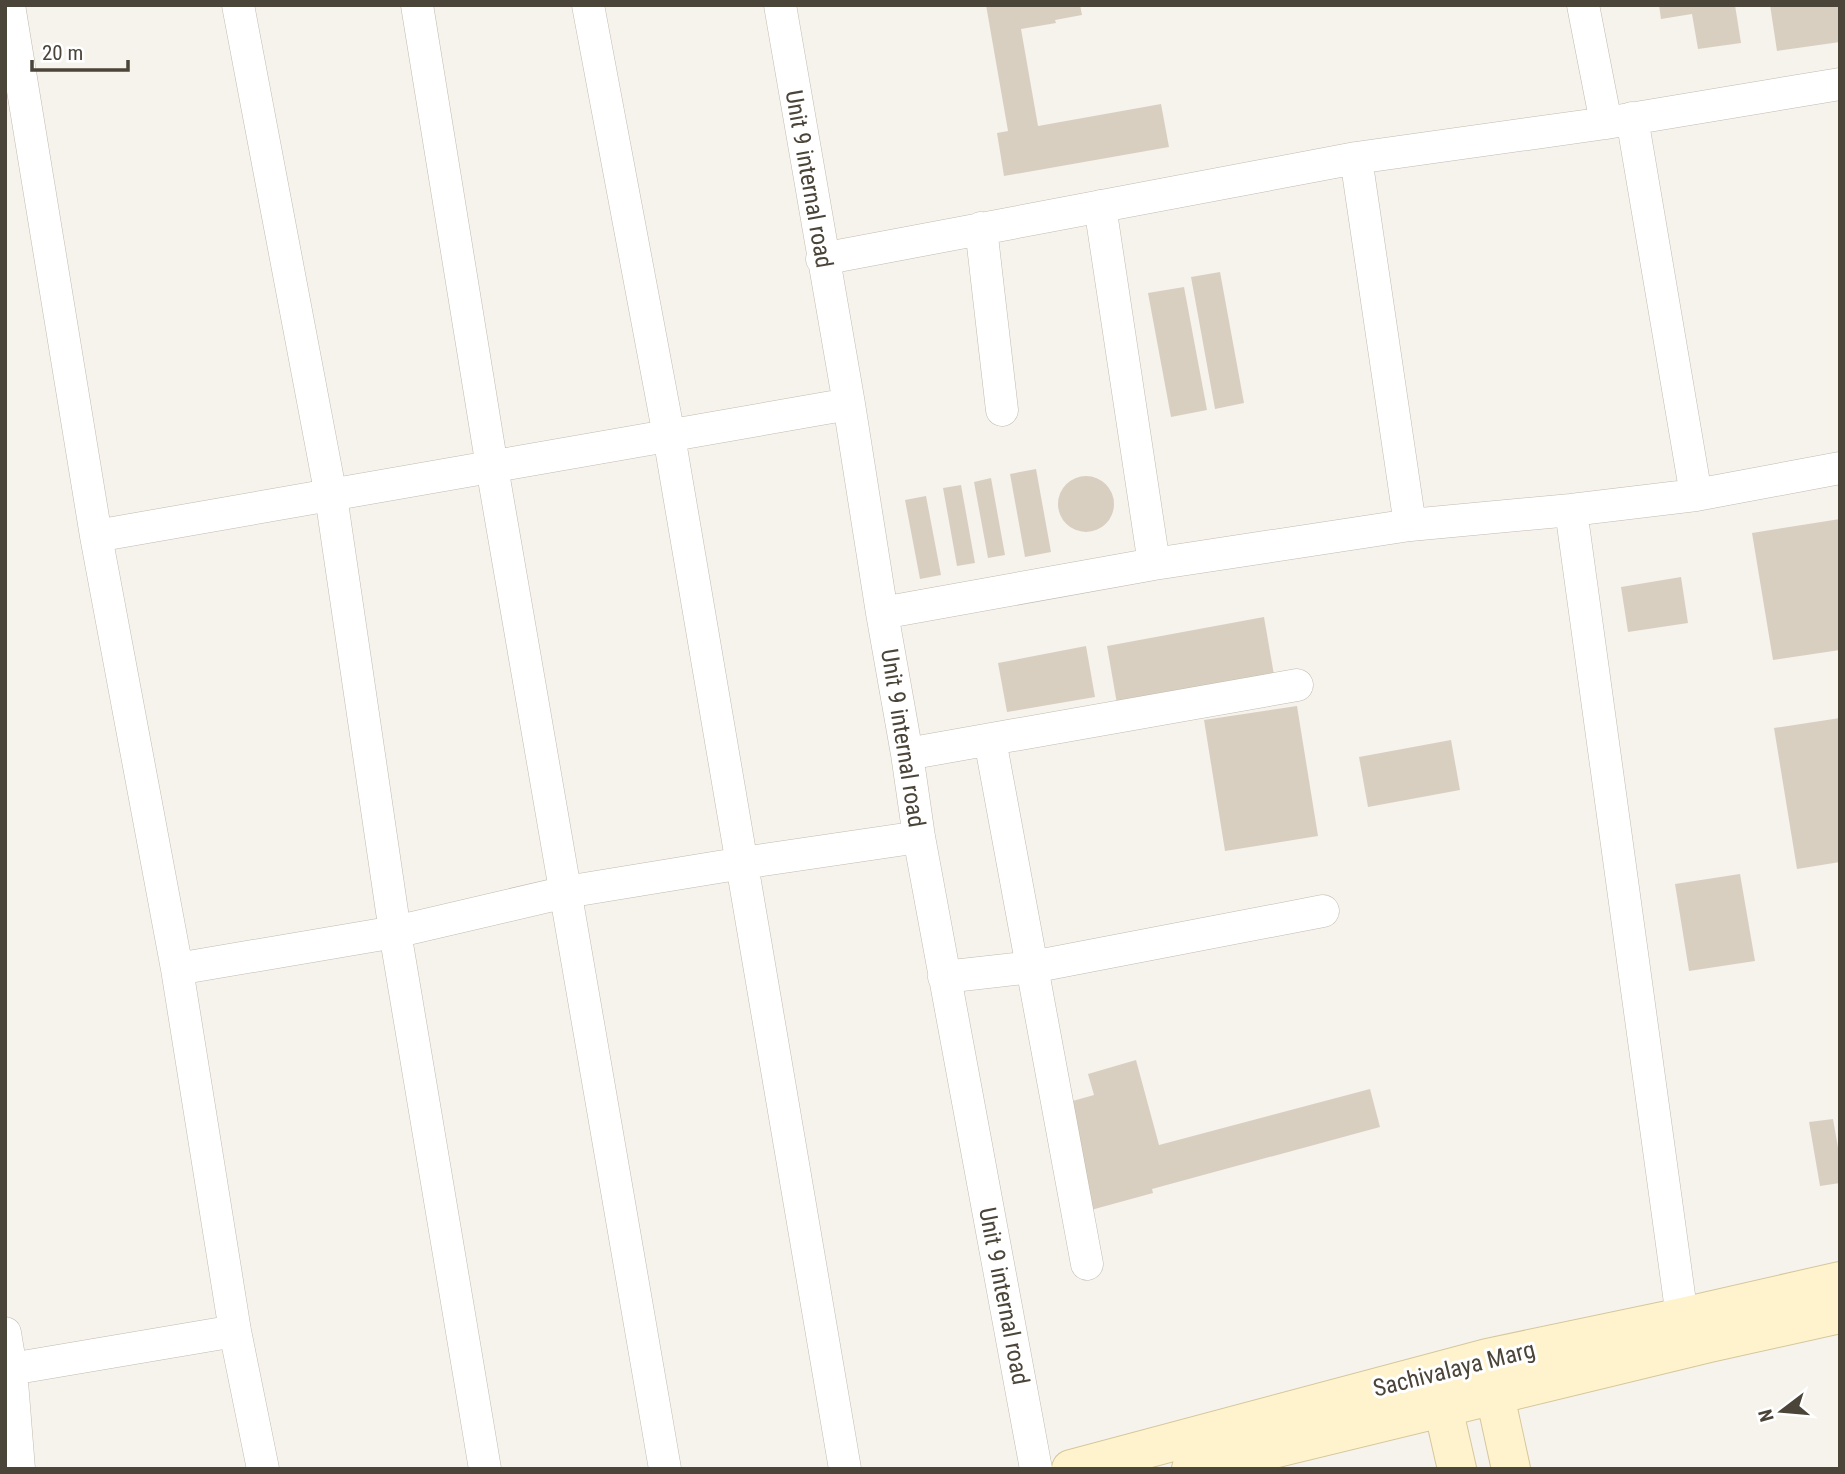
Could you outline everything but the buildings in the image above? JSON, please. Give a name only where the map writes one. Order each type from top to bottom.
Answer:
[{"type":"main road","name":"Sachivalaya Marg","points":[[1071,1469],[1439,1389],[1682,1317],[1840,1281]]},
{"type":"main road","name":"Sachivalaya Marg","points":[[1490,1376],[1709,1343],[1840,1314]]},
{"type":"main road","points":[[1490,1376],[1511,1469]]},
{"type":"main road","name":"Sachivalaya Marg","points":[[1191,1469],[1439,1389]]},
{"type":"main road","points":[[1439,1389],[1457,1469]]},
{"type":"street","points":[[9,5],[96,536],[177,969],[235,1331],[263,1469]]},
{"type":"street","points":[[239,5],[331,496],[395,932],[485,1469]]},
{"type":"street","points":[[417,5],[492,467],[666,1469]]},
{"type":"street","points":[[588,5],[669,436],[845,1469]]},
{"type":"street","name":"Unit 9 internal road","points":[[780,5],[849,404],[919,837],[1036,1469]]},
{"type":"street","points":[[1583,5],[1619,121],[1696,495]]},
{"type":"street","points":[[822,259],[1356,158],[1619,121],[1840,85]]},
{"type":"street","points":[[1356,158],[1410,524]]},
{"type":"street","points":[[1100,206],[1154,564]]},
{"type":"street","points":[[981,228],[1002,410]]},
{"type":"street","points":[[96,536],[849,404]]},
{"type":"street","points":[[882,613],[1154,564],[1410,524],[1572,510],[1696,495],[1840,468]]},
{"type":"street","points":[[1572,510],[1682,1317]]},
{"type":"street","points":[[907,754],[1297,685]]},
{"type":"street","points":[[990,740],[1087,1264]]},
{"type":"street","points":[[177,969],[395,932],[566,892],[919,837]]},
{"type":"street","points":[[944,976],[1032,967],[1323,911]]},
{"type":"street","points":[[8,1370],[235,1331]]},
{"type":"street","points":[[5,1333],[19,1469]]}]
